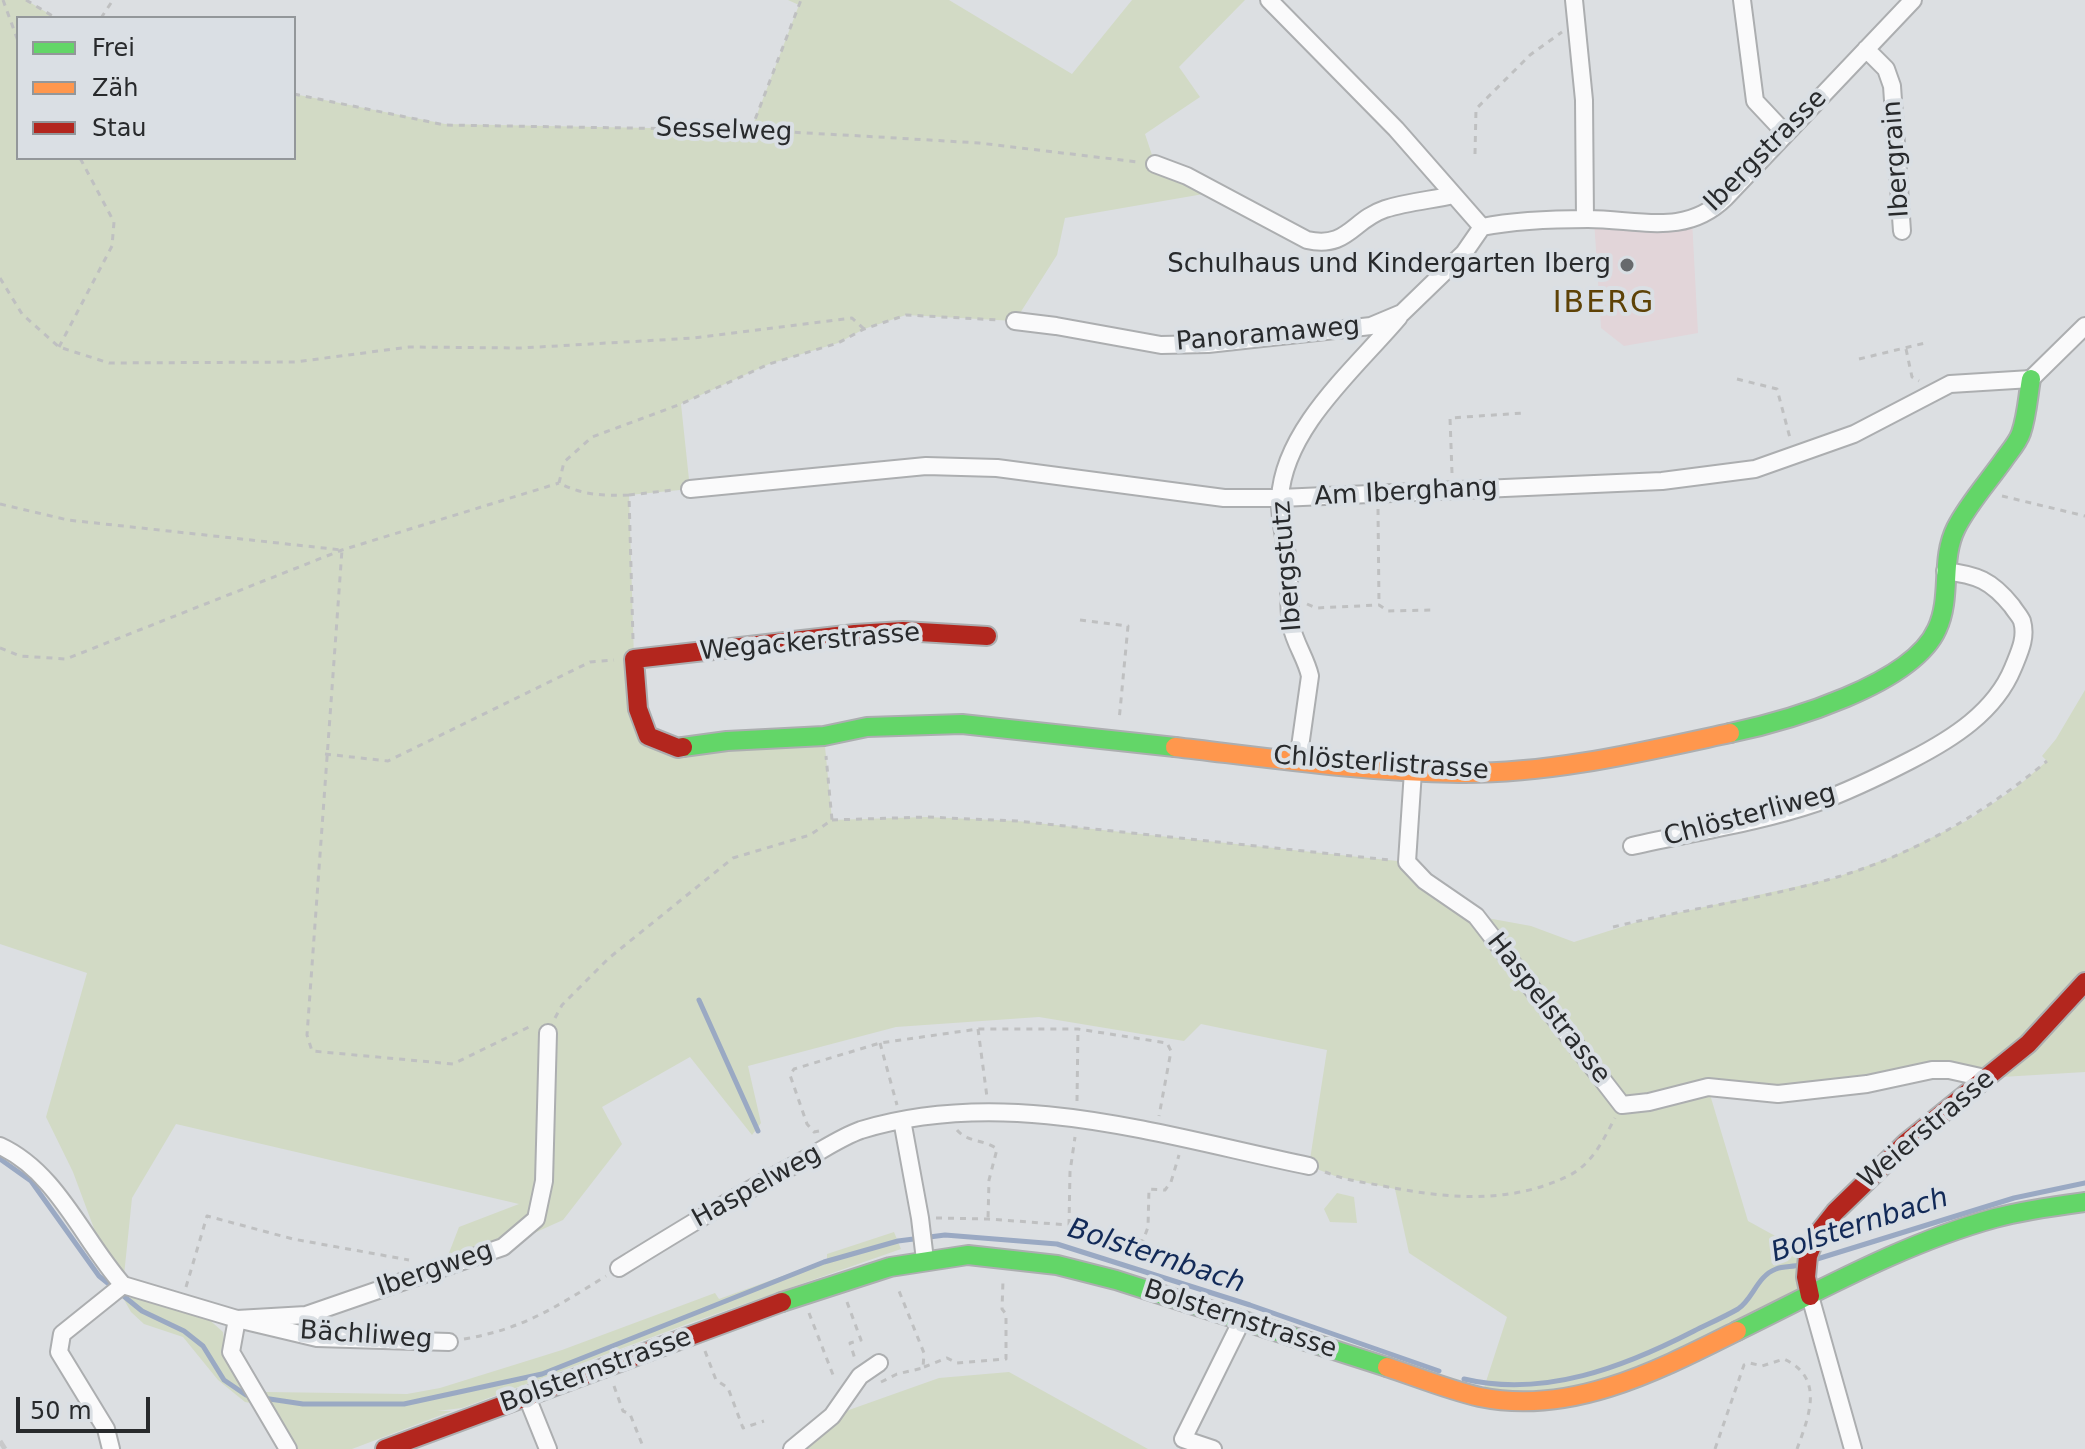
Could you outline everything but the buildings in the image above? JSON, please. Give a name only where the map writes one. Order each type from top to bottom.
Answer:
[{"type":"street","points":[[1269,0],[1396,129],[1482,227]]},
{"type":"street","points":[[1574,0],[1584,100],[1585,219]]},
{"type":"street","points":[[1742,0],[1755,101],[1786,134]]},
{"type":"street","name":"Ibergstrasse","points":[[1482,227],[1513,221],[1585,219],[1671,223],[1705,215],[1725,198],[1913,0]]},
{"type":"street","name":"Ibergrain","points":[[1866,49],[1886,69],[1892,86],[1902,231]]},
{"type":"street","points":[[1155,164],[1187,176],[1307,240],[1323,244],[1337,241],[1384,210],[1454,195]]},
{"type":"street","name":"Panoramaweg","points":[[1015,321],[1161,345],[1208,344],[1371,326],[1402,313],[1464,253],[1482,227]]},
{"type":"street","name":"Ibergstutz","points":[[1298,761],[1310,676],[1295,642],[1288,561],[1280,518],[1280,498],[1291,448],[1319,408],[1402,313]]},
{"type":"street","points":[[2031,379],[2085,326]]},
{"type":"street","name":"Am Iberghang","points":[[690,489],[926,466],[997,468],[1224,498],[1662,481],[1755,469],[1795,456],[1854,434],[1950,384],[2031,379]]},
{"type":"street","name":"Chlösterlistrasse","points":[[634,659],[638,709],[648,736],[678,748],[727,741],[824,736],[867,727],[962,724],[1413,771],[1494,772],[1651,750],[1760,727],[1834,703],[1899,670],[1923,652],[1937,630],[1943,611],[1947,551],[1956,527],[2021,435],[2031,379]]},
{"type":"street","name":"Chlösterliweg","points":[[1632,846],[1815,803],[1864,784],[1930,750],[1972,722],[2009,678],[2024,641],[2022,619],[1989,583],[1972,574],[1945,571]]},
{"type":"street","name":"Wegackerstrasse","points":[[634,659],[867,633],[903,631],[987,636]]},
{"type":"street","points":[[1407,862],[1413,771]]},
{"type":"street","name":"Haspelstrasse","points":[[1407,862],[1425,881],[1476,916],[1622,1105],[1649,1102],[1708,1087],[1778,1094],[1867,1084],[1932,1070],[1949,1070],[1985,1078]]},
{"type":"street","name":"Weierstrasse","points":[[1810,1296],[1806,1288],[1807,1262],[1817,1235],[1834,1212],[1872,1173],[2011,1059],[2085,982]]},
{"type":"street","name":"Ibergweg","points":[[121,1286],[237,1319],[306,1315],[503,1247],[536,1219],[544,1181],[542,1028]]},
{"type":"street","points":[[924,1253],[902,1120],[989,1111],[1077,1117],[1309,1166]]},
{"type":"street","name":"Haspelweg","points":[[619,1268],[709,1212],[857,1131],[902,1120]]},
{"type":"street","points":[[0,1146],[29,1164],[68,1208],[121,1286],[62,1334],[59,1352],[106,1429],[111,1449]]},
{"type":"street","name":"Bolsternstrasse","points":[[385,1449],[803,1294],[924,1253],[1004,1258],[1057,1265],[1102,1276],[1481,1397],[1542,1401],[1590,1395],[1681,1359],[1904,1250],[1962,1227],[2016,1212],[2085,1202]]},
{"type":"street","points":[[1810,1296],[1853,1449]]},
{"type":"street","points":[[237,1319],[231,1352],[288,1449]]},
{"type":"street","name":"Bächliweg","points":[[237,1319],[317,1338],[449,1342]]},
{"type":"street","points":[[1213,1449],[1183,1439],[1242,1320]]},
{"type":"street","points":[[792,1449],[832,1416],[860,1376],[879,1363]]},
{"type":"street","points":[[527,1397],[548,1449]]},
{"type":"path","points":[[3,0],[16,36]]},
{"type":"path","points":[[26,0],[53,16]]},
{"type":"path","points":[[751,130],[801,0]]},
{"type":"path","points":[[1475,154],[1476,109],[1530,55],[1576,22]]},
{"type":"path","name":"Sesselweg","points":[[296,94],[445,125],[751,130],[979,143],[1155,164]]},
{"type":"path","points":[[59,347],[112,246],[114,222],[81,160]]},
{"type":"path","points":[[0,278],[22,314],[59,347],[109,363],[295,362],[409,347],[521,348],[694,338],[852,318],[864,329]]},
{"type":"path","points":[[559,483],[564,462],[592,437],[681,404],[769,364],[838,343],[864,329],[906,315],[1015,321]]},
{"type":"path","points":[[1859,359],[1929,342]]},
{"type":"path","points":[[1906,347],[1912,377]]},
{"type":"path","points":[[1737,379],[1777,389],[1795,456]]},
{"type":"path","points":[[1453,491],[1450,418],[1523,413]]},
{"type":"path","points":[[0,648],[20,656],[66,659],[342,550],[559,483],[576,492],[602,496],[690,489]]},
{"type":"path","points":[[1983,491],[2085,516]]},
{"type":"path","points":[[1377,494],[1379,605]]},
{"type":"path","points":[[325,754],[388,761],[590,662],[634,659],[629,495]]},
{"type":"path","points":[[0,504],[68,520],[342,550]]},
{"type":"path","points":[[342,550],[307,1035],[312,1051],[453,1064],[542,1028],[609,958],[733,858],[810,835],[832,820],[926,817],[1017,821],[1407,862]]},
{"type":"path","points":[[1289,596],[1316,608],[1379,605],[1388,611],[1433,610]]},
{"type":"path","points":[[1080,620],[1128,626],[1117,741]]},
{"type":"path","points":[[824,736],[832,820]]},
{"type":"path","points":[[1613,927],[1835,878],[1894,856],[1970,819],[2047,761]]},
{"type":"path","points":[[978,1029],[989,1111]]},
{"type":"path","points":[[827,1129],[814,1132],[807,1124],[790,1075],[794,1069],[880,1043],[978,1029],[1078,1029],[1167,1043],[1171,1051],[1156,1134]]},
{"type":"path","points":[[1069,1225],[1070,1172],[1077,1117],[1078,1029]]},
{"type":"path","points":[[880,1043],[902,1120]]},
{"type":"path","points":[[1309,1166],[1335,1176],[1462,1199],[1517,1193],[1571,1174],[1596,1153],[1622,1105]]},
{"type":"path","points":[[948,1114],[953,1125],[967,1139],[988,1143],[997,1149],[989,1180],[988,1219]]},
{"type":"path","points":[[920,1222],[988,1219],[1069,1225],[1143,1241],[1148,1227],[1149,1189],[1165,1190],[1171,1182],[1183,1140]]},
{"type":"path","points":[[181,1303],[207,1216],[293,1239],[414,1261]]},
{"type":"path","points":[[839,1282],[861,1340],[850,1343],[860,1376],[884,1382],[897,1374],[947,1358],[957,1363],[1006,1359],[1006,1314],[1002,1309],[1004,1258]]},
{"type":"path","points":[[890,1267],[924,1353],[923,1368]]},
{"type":"path","points":[[449,1342],[498,1333],[544,1315],[619,1268]]},
{"type":"path","points":[[803,1294],[842,1401]]},
{"type":"path","points":[[698,1333],[716,1380],[728,1388],[743,1428],[764,1421]]},
{"type":"path","points":[[1715,1449],[1744,1365],[1762,1366],[1784,1359],[1796,1365],[1809,1383],[1811,1404],[1797,1449]]},
{"type":"path","points":[[607,1368],[623,1411],[630,1414],[644,1449]]},
{"type":"shaded area","points":[[1594,219],[1692,220],[1698,333],[1624,346],[1601,328]]},
{"type":"green space","points":[[0,0],[26,0],[53,16],[16,16],[16,160],[296,160],[296,94],[445,124],[751,130],[799,5],[788,0],[949,0],[1072,74],[1132,0],[1245,0],[1179,67],[1200,97],[1145,134],[1155,164],[1215,192],[1065,218],[1057,255],[1015,321],[906,315],[864,329],[838,343],[769,364],[681,404],[690,489],[629,495],[634,659],[648,736],[824,736],[832,820],[926,817],[1017,821],[1407,862],[1476,916],[1531,926],[1574,942],[1637,922],[1835,878],[1894,856],[1970,819],[2017,787],[2047,761],[2042,756],[2056,739],[2085,690],[2085,1072],[1985,1078],[1949,1070],[1867,1084],[1708,1088],[1748,1221],[1808,1254],[1806,1288],[1613,1388],[1481,1397],[1507,1317],[1409,1253],[1395,1189],[1335,1176],[1309,1166],[1327,1050],[1201,1024],[1184,1041],[1039,1017],[896,1027],[748,1066],[761,1123],[752,1135],[690,1057],[602,1107],[622,1144],[563,1220],[503,1247],[444,1266],[459,1227],[519,1204],[176,1124],[132,1198],[123,1285],[109,1269],[73,1172],[46,1117],[87,973],[0,944]]},
{"type":"green space","points":[[1337,1193],[1354,1197],[1357,1223],[1330,1222],[1324,1209]]},
{"type":"green space","points":[[894,1232],[901,1249],[462,1408],[437,1411],[452,1411],[352,1449],[296,1449],[272,1407],[245,1402],[218,1380],[183,1337],[144,1324],[131,1312],[123,1298],[138,1297],[204,1315],[223,1332],[226,1356],[235,1377],[266,1392],[407,1394],[440,1388],[562,1350],[715,1293],[719,1299],[827,1260],[827,1254]]},
{"type":"green space","points":[[1009,1372],[1148,1449],[792,1449],[832,1416],[939,1378]]},
{"type":"waterway","points":[[699,1000],[758,1131]]},
{"type":"waterway","name":"Bolsternbach","points":[[0,1159],[31,1181],[99,1276],[142,1311],[184,1331],[203,1346],[224,1380],[246,1395],[253,1396]]},
{"type":"waterway","name":"Bolsternbach","points":[[1817,1259],[2014,1198],[2085,1183]]},
{"type":"waterway","name":"Bolsternbach","points":[[263,1398],[303,1404],[404,1404],[542,1374],[824,1262],[898,1241],[945,1235],[1057,1244],[1250,1305],[1439,1371]]},
{"type":"waterway","name":"Bolsternbach","points":[[1464,1379],[1524,1385],[1583,1376],[1612,1367],[1733,1312],[1743,1305],[1770,1272],[1800,1265]]},
{"type":"railway","points":[[0,1441],[5,1449]]},
{"type":"traffic: fast","points":[[1730,733],[1783,720],[1846,698],[1902,667],[1923,649],[1941,617],[1951,540],[1973,501],[2020,436],[2031,379]]},
{"type":"traffic: fast","points":[[683,747],[727,741],[824,736],[867,727],[962,724],[1175,747]]},
{"type":"traffic: fast","points":[[1737,1331],[1863,1268],[1928,1240],[2006,1215],[2085,1202]]},
{"type":"traffic: fast","points":[[782,1302],[890,1267],[968,1255],[1057,1265],[1116,1280],[1387,1367]]},
{"type":"traffic: slow","points":[[1175,747],[1352,767],[1459,773],[1562,766],[1730,733]]},
{"type":"traffic: slow","points":[[1387,1367],[1480,1397],[1514,1401],[1548,1400],[1613,1386],[1737,1331]]},
{"type":"traffic: jam","points":[[683,747],[678,748],[648,736],[638,709],[634,659],[855,634],[903,631],[987,636]]},
{"type":"traffic: jam","points":[[1810,1296],[1806,1277],[1808,1256],[1816,1236],[1835,1212],[1907,1142],[2028,1044],[2085,982]]},
{"type":"traffic: jam","points":[[385,1449],[782,1302]]},
{"type":"place","name":"Schulhaus und Kindergarten Iberg","points":[[1627,265]]},
{"type":"district","name":"IBERG","points":[[1604,304]]}]
